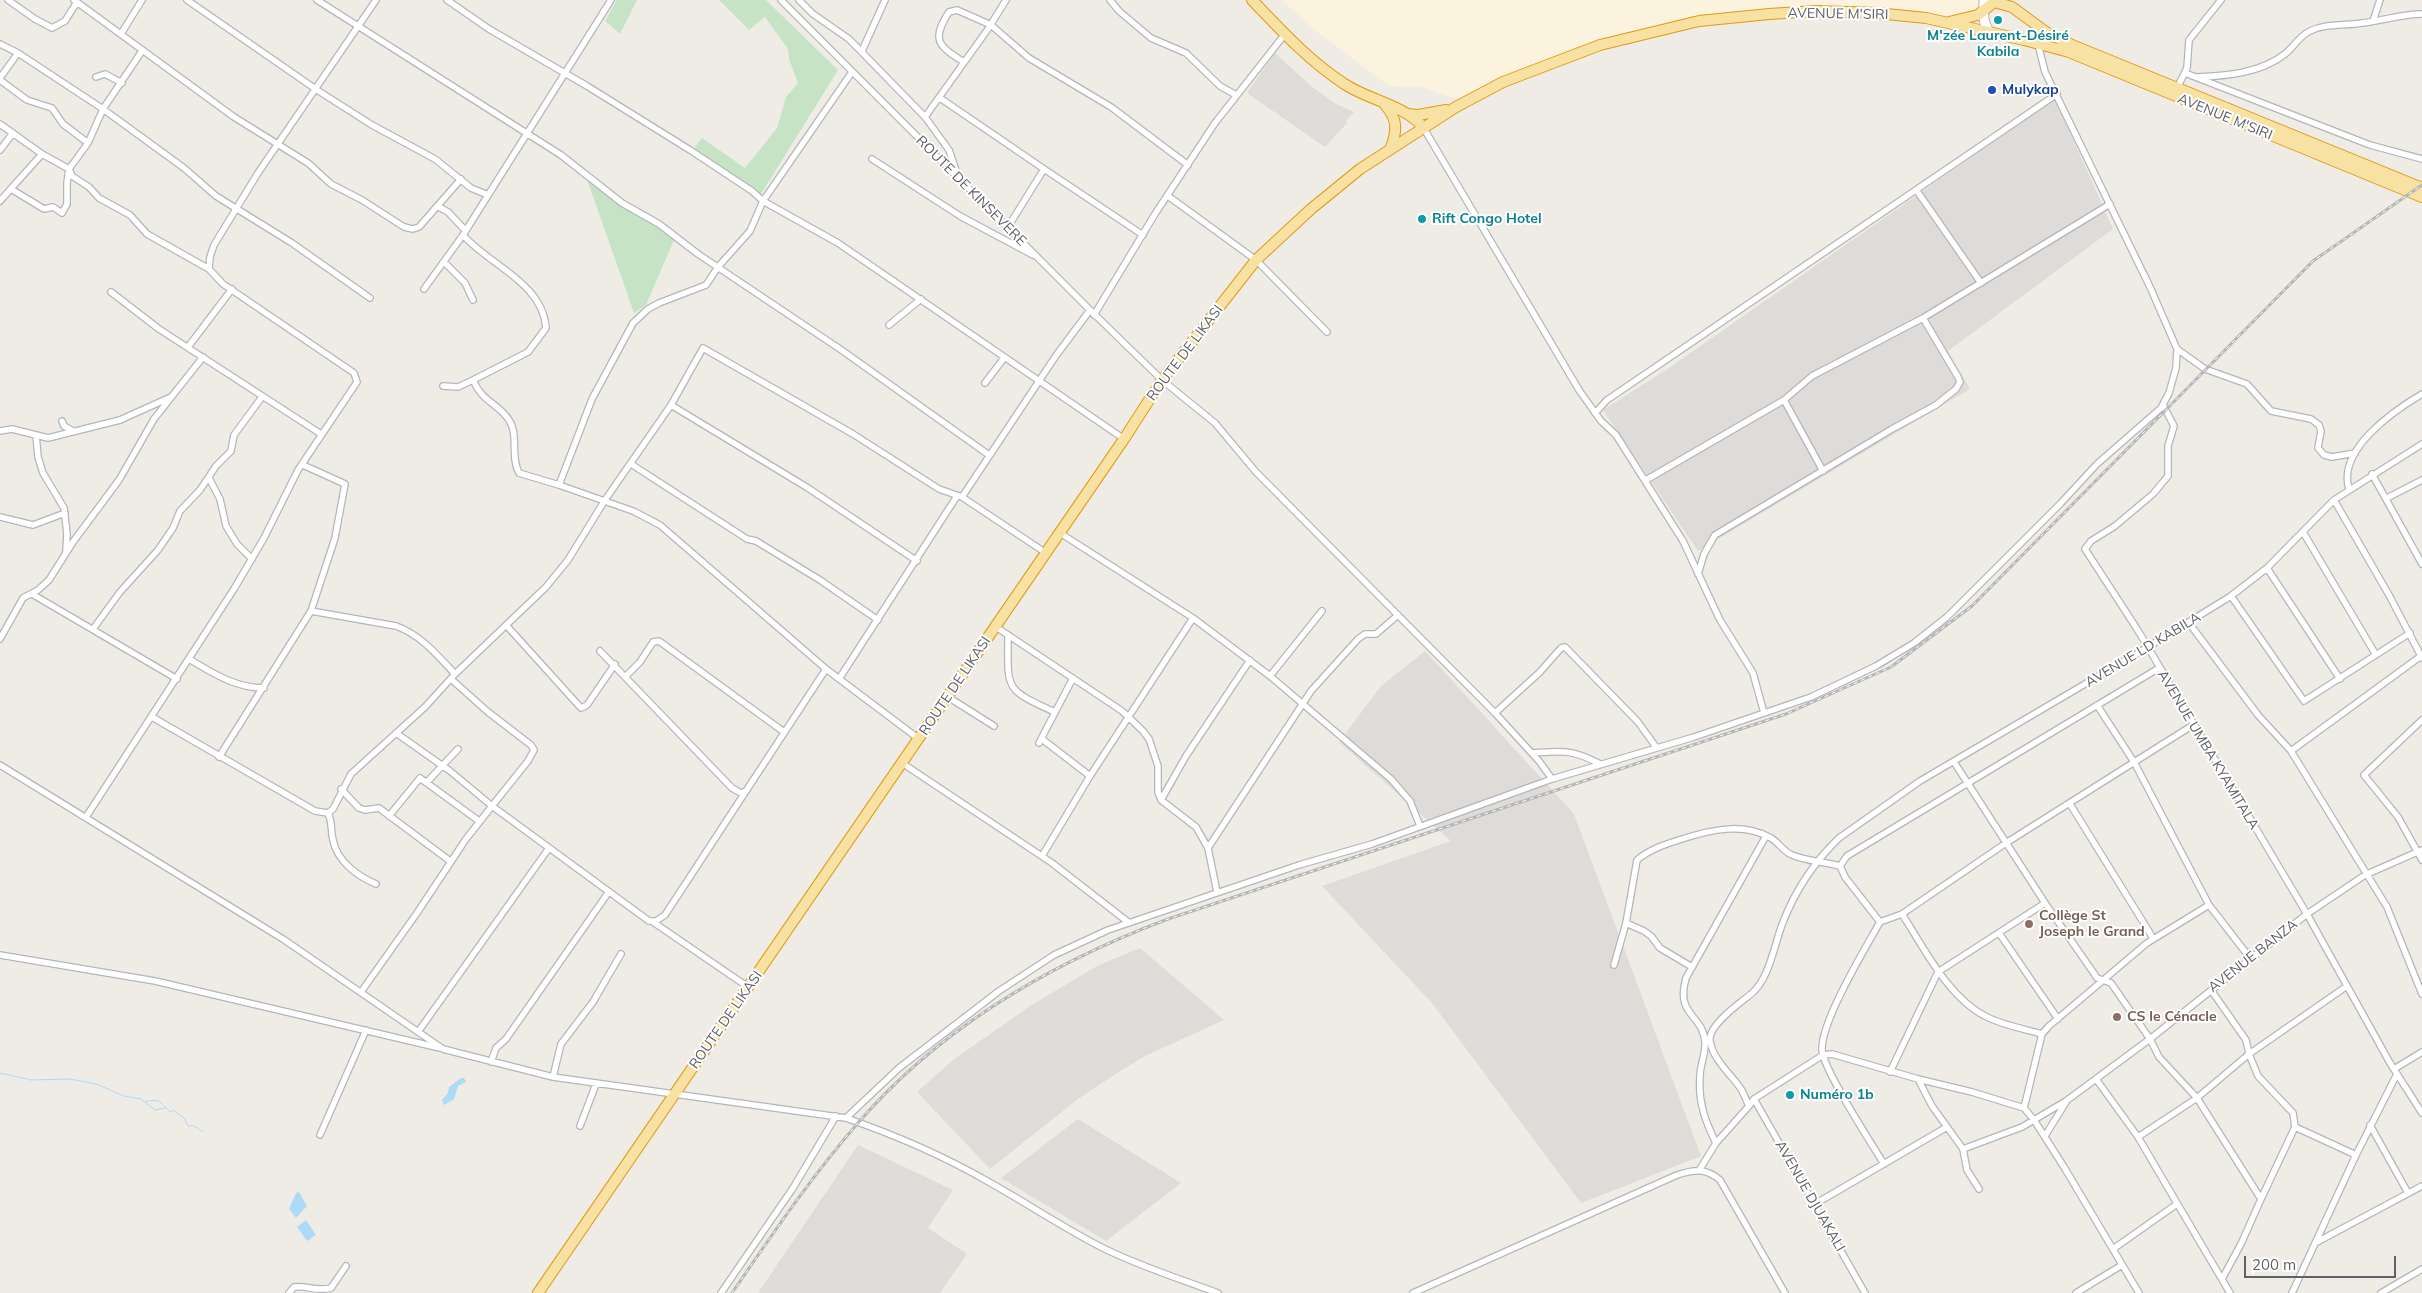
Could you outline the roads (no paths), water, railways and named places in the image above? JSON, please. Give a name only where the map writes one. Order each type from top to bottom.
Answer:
[{"type":"highway","points":[[1252,0],[1285,34],[1329,74],[1360,94],[1408,114],[1423,127]]},
{"type":"highway","points":[[1942,22],[1972,17],[1984,5],[1994,2],[2009,3]]},
{"type":"highway","name":"AVENUE M'SIRI","points":[[2009,3],[2031,21],[2072,45],[2178,86],[2422,188]]},
{"type":"highway","name":"AVENUE M'SIRI","points":[[1423,127],[1503,82],[1559,59],[1624,38],[1699,21],[1769,14],[1826,12],[1902,15],[2024,40],[2069,52],[2422,196]]},
{"type":"highway","points":[[2024,40],[2034,39],[2037,35],[2036,27],[2031,21]]},
{"type":"highway","points":[[1385,105],[1392,113],[1396,127],[1391,148]]},
{"type":"highway","points":[[1408,114],[1439,112],[1456,107]]},
{"type":"highway","name":"ROUTE DE LIKASI","points":[[538,1293],[996,627],[1162,380],[1256,260],[1335,188],[1423,127]]},
{"type":"main road","points":[[1984,5],[1986,27],[1992,34]]},
{"type":"street","points":[[8,0],[35,19],[52,28],[65,21],[75,1],[278,146],[308,163],[331,184],[362,200],[404,227],[416,228],[461,179]]},
{"type":"street","points":[[121,34],[142,0]]},
{"type":"street","points":[[187,0],[317,90],[372,125],[435,159],[475,191],[488,195]]},
{"type":"street","points":[[317,0],[561,155],[622,203],[659,224],[989,455]]},
{"type":"street","points":[[209,270],[210,257],[214,245],[258,173],[317,90],[376,0]]},
{"type":"street","points":[[447,0],[489,29],[567,73],[690,150],[752,191],[763,201],[838,243],[1124,439]]},
{"type":"street","points":[[424,288],[464,233],[567,73],[611,0]]},
{"type":"street","name":"ROUTE DE KINSEVERE","points":[[781,0],[1092,313],[1162,380],[1215,423],[1256,472],[1495,713],[1532,753],[1552,779]]},
{"type":"street","points":[[798,0],[813,14],[849,39],[925,117],[949,150],[959,181]]},
{"type":"street","points":[[862,51],[885,0]]},
{"type":"street","points":[[925,117],[991,25],[1006,0]]},
{"type":"street","points":[[1110,0],[1151,38],[1186,53],[1220,86],[1236,95]]},
{"type":"street","points":[[2178,86],[2185,73],[2189,40],[2221,0]]},
{"type":"street","points":[[2372,21],[2380,0]]},
{"type":"street","points":[[964,62],[945,50],[939,43],[938,34],[949,12],[957,10],[991,25],[1029,58],[1111,107],[1188,165]]},
{"type":"street","points":[[2194,77],[2231,74],[2257,68],[2280,58],[2311,30],[2336,24],[2372,21],[2406,14],[2422,14]]},
{"type":"street","points":[[839,679],[959,496],[1039,381],[1092,313],[1215,123],[1285,34]]},
{"type":"street","points":[[0,44],[18,53],[103,109],[184,168],[202,186],[327,266],[370,298]]},
{"type":"street","points":[[846,1118],[899,1068],[999,991],[1054,955],[1128,922],[1420,826],[1552,779],[1764,713],[1849,680],[1914,644],[1960,605],[2097,464],[2163,405],[2176,368],[2177,349],[2110,204],[2045,72],[2038,44]]},
{"type":"street","points":[[11,189],[44,210],[53,207],[62,213],[67,204],[66,182],[70,169],[88,143],[103,109],[122,83],[142,50]]},
{"type":"street","points":[[18,53],[0,79],[27,100],[52,108],[62,124],[88,143]]},
{"type":"street","points":[[559,485],[592,399],[633,323],[648,309],[659,303],[706,285],[718,267],[750,231],[763,201],[852,72]]},
{"type":"street","points":[[2185,73],[2370,145],[2422,159]]},
{"type":"street","points":[[96,76],[105,74],[122,83]]},
{"type":"street","points":[[1595,413],[1607,400],[2057,94]]},
{"type":"street","points":[[940,98],[1142,235]]},
{"type":"street","points":[[0,124],[42,154],[70,169],[72,176],[81,180],[99,198],[130,215],[146,234],[209,270],[219,280],[356,375],[357,382],[321,434],[252,559],[86,817]]},
{"type":"street","points":[[1423,127],[1579,390],[1595,413],[1616,435],[1683,541],[1730,640],[1753,673],[1764,713]]},
{"type":"street","points":[[0,150],[12,133]]},
{"type":"street","points":[[0,201],[42,154]]},
{"type":"street","points":[[872,159],[960,216],[1036,256]]},
{"type":"street","points":[[1008,227],[1044,170]]},
{"type":"street","points":[[1916,191],[1981,283]]},
{"type":"street","points":[[1168,196],[1256,260],[1327,332]]},
{"type":"street","points":[[1646,480],[1784,400],[1812,376],[1923,318],[2110,204]]},
{"type":"street","points":[[437,206],[448,212],[464,233],[525,286],[546,320],[546,328],[528,352],[458,387],[444,386]]},
{"type":"street","points":[[444,262],[465,282],[473,300]]},
{"type":"street","points":[[188,347],[232,289]]},
{"type":"street","points":[[111,292],[188,347],[321,434]]},
{"type":"street","points":[[889,325],[921,299]]},
{"type":"street","points":[[1698,574],[1704,554],[1714,535],[1936,405],[1960,386],[1958,377],[1923,318]]},
{"type":"street","points":[[152,717],[315,811],[328,813],[333,809],[341,789],[351,774],[396,734],[453,676],[546,587],[568,560],[604,500],[671,405],[704,348],[853,434],[938,489],[959,496],[1046,553]]},
{"type":"street","points":[[2177,349],[2205,370],[2242,381],[2272,410],[2311,419],[2319,425],[2321,431],[2318,448],[2324,455],[2332,457],[2355,453]]},
{"type":"street","points":[[0,639],[23,598],[32,594],[49,580],[66,553],[119,480],[154,419],[203,357]]},
{"type":"street","points":[[985,383],[1004,358]]},
{"type":"street","points":[[473,380],[481,396],[509,419],[512,425],[514,459],[519,473],[604,500],[633,511],[660,525],[826,669],[919,739]]},
{"type":"street","points":[[2349,489],[2347,470],[2355,453],[2381,423],[2422,394]]},
{"type":"street","points":[[0,431],[8,429],[48,438],[73,431],[91,429],[120,420],[171,397]]},
{"type":"street","points":[[93,629],[120,592],[158,550],[173,528],[180,511],[209,478],[216,466],[231,451],[234,435],[262,397]]},
{"type":"street","points":[[1784,400],[1823,471]]},
{"type":"street","points":[[671,405],[808,488],[917,560]]},
{"type":"street","name":"AVENUE UMBA KYAMITALA","points":[[2163,405],[2174,426],[2168,446],[2168,476],[2150,496],[2115,526],[2092,541],[2085,549],[2160,668],[2422,1113]]},
{"type":"street","points":[[62,421],[64,426],[73,431]]},
{"type":"street","points":[[36,435],[38,457],[43,473],[58,497],[65,513],[66,553]]},
{"type":"street","name":"AVENUE LD KABILA","points":[[1707,1041],[1718,1023],[1757,990],[1797,890],[1806,874],[1839,838],[1920,781],[2148,648],[2231,596],[2268,568],[2334,500],[2372,474],[2422,444]]},
{"type":"street","points":[[631,464],[744,537],[756,541],[820,580],[878,620]]},
{"type":"street","points":[[219,756],[264,688],[310,611],[334,538],[346,486],[343,482],[303,465]]},
{"type":"street","points":[[2372,474],[2422,564]]},
{"type":"street","points":[[209,478],[220,498],[226,526],[237,544],[252,559]]},
{"type":"street","points":[[2387,498],[2422,480]]},
{"type":"street","points":[[2291,751],[2422,657],[2334,500]]},
{"type":"street","points":[[0,517],[33,525],[65,513]]},
{"type":"street","points":[[2303,532],[2376,655]]},
{"type":"street","points":[[1060,533],[1193,618],[1270,676],[1391,779],[1410,801],[1420,826]]},
{"type":"street","points":[[2268,568],[2340,679]]},
{"type":"street","points":[[32,594],[176,679]]},
{"type":"street","points":[[2231,596],[2303,700],[2307,701],[2410,634]]},
{"type":"street","points":[[310,611],[396,626],[409,631],[422,640],[488,712],[531,745],[534,750],[528,762],[479,821],[450,861],[418,913],[360,992]]},
{"type":"street","points":[[1270,676],[1322,611]]},
{"type":"street","points":[[1208,848],[1303,703],[1325,673],[1358,639],[1365,634],[1376,634],[1398,615]]},
{"type":"street","points":[[1042,856],[1090,776],[1193,618]]},
{"type":"street","points":[[2189,623],[2258,715],[2291,751],[2365,875],[2387,908],[2422,994]]},
{"type":"street","points":[[506,625],[581,708],[587,705],[615,664]]},
{"type":"street","points":[[996,627],[1073,678],[1129,718],[1143,731],[1153,750],[1158,766],[1158,792],[1160,800],[1192,824],[1208,848],[1218,892]]},
{"type":"street","points":[[1008,635],[1008,681],[1015,691],[1029,701],[1055,712]]},
{"type":"street","points":[[626,676],[640,662],[654,642],[660,641],[784,732]]},
{"type":"street","points":[[1495,713],[1565,646],[1638,722],[1656,747]]},
{"type":"street","points":[[600,651],[615,664],[732,788],[741,793],[746,791]]},
{"type":"street","points":[[189,659],[232,683],[264,688]]},
{"type":"street","points":[[1160,800],[1186,756],[1250,660]]},
{"type":"street","name":"AVENUE LD KABILA","points":[[1840,866],[1847,856],[2160,668]]},
{"type":"street","points":[[653,922],[660,919],[667,912],[826,669]]},
{"type":"street","points":[[1073,678],[1040,741],[1090,776]]},
{"type":"street","points":[[948,697],[994,726]]},
{"type":"street","points":[[2098,705],[2134,762],[2209,905],[2250,958]]},
{"type":"street","points":[[2422,720],[2364,775],[2398,817],[2420,851],[2422,860]]},
{"type":"street","points":[[1884,1164],[1829,1070],[1823,1055],[1823,1042],[1828,1024],[1880,922],[1902,914],[2006,843],[2193,726]]},
{"type":"street","points":[[396,734],[442,766],[492,806],[638,915],[653,922],[748,987]]},
{"type":"street","points":[[427,782],[458,749]]},
{"type":"street","points":[[1532,753],[1570,751],[1580,753],[1600,764]]},
{"type":"street","points":[[1954,762],[2045,903],[2097,978],[2111,984],[2150,1039],[2159,1057],[2197,1098],[2261,1199]]},
{"type":"street","points":[[902,763],[1042,856],[1128,922]]},
{"type":"street","points":[[0,766],[283,939],[443,1049]]},
{"type":"street","points":[[388,816],[418,779],[427,782],[479,821]]},
{"type":"street","points":[[341,789],[359,808],[365,810],[379,808],[450,861]]},
{"type":"street","points":[[2070,804],[2153,938]]},
{"type":"street","points":[[328,813],[333,824],[334,846],[341,858],[363,878],[376,884]]},
{"type":"street","points":[[1614,964],[1626,924],[1637,860],[1649,851],[1697,835],[1727,828],[1766,836],[1790,854],[1840,866],[1845,878],[1880,922]]},
{"type":"street","points":[[1749,1106],[1686,1008],[1683,999],[1686,978],[1766,836]]},
{"type":"street","points":[[418,1032],[549,848]]},
{"type":"street","name":"AVENUE BANZA","points":[[1963,1149],[2009,1133],[2066,1101],[2150,1039],[2306,914],[2365,875],[2420,851]]},
{"type":"street","points":[[491,1062],[496,1048],[506,1039],[608,893]]},
{"type":"street","points":[[1890,1072],[1938,972],[2045,903]]},
{"type":"street","points":[[2024,1108],[2042,1034],[2058,1018],[2153,938],[2209,905]]},
{"type":"street","points":[[1902,914],[1938,972],[1965,1002],[1988,1018],[2042,1034]]},
{"type":"street","points":[[1626,924],[1651,936],[1660,948],[1692,967]]},
{"type":"street","points":[[1999,933],[2058,1018]]},
{"type":"street","points":[[553,1077],[561,1044],[593,1002],[621,954]]},
{"type":"street","points":[[0,955],[155,981],[366,1030],[553,1077],[846,1118],[879,1129],[942,1157],[986,1180],[1104,1249],[1151,1269],[1218,1293]]},
{"type":"street","points":[[2138,1137],[2197,1098],[2249,1054],[2347,986]]},
{"type":"street","points":[[2211,990],[2246,1040],[2249,1054],[2258,1076],[2293,1113],[2295,1127],[2241,1244],[2222,1279]]},
{"type":"street","points":[[320,1135],[366,1030]]},
{"type":"street","points":[[1707,1041],[1700,1076],[1701,1110],[1716,1143]]},
{"type":"street","points":[[2292,1293],[2396,1071],[2422,1052]]},
{"type":"street","points":[[1700,1169],[1716,1143],[1754,1099],[1823,1055],[1832,1054],[1918,1080],[1972,1092],[2024,1108],[2034,1120],[2139,1293]]},
{"type":"street","points":[[2096,1079],[2138,1137],[2230,1293]]},
{"type":"street","points":[[1918,1080],[1932,1106],[1963,1149],[1967,1170],[1979,1189]]},
{"type":"street","points":[[580,1126],[596,1084]]},
{"type":"street","name":"AVENUE DJUAKALI","points":[[1754,1099],[1865,1293]]},
{"type":"street","points":[[2045,1136],[2066,1101]]},
{"type":"street","points":[[721,1293],[793,1188],[836,1116]]},
{"type":"street","points":[[2370,1125],[2408,1193]]},
{"type":"street","points":[[1815,1204],[1947,1127]]},
{"type":"street","points":[[2295,1127],[2356,1155]]},
{"type":"street","points":[[1413,1293],[1678,1175],[1700,1169],[1712,1173],[1720,1180],[1785,1293]]},
{"type":"street","points":[[2317,1242],[2422,1186]]},
{"type":"street","points":[[2113,1249],[2177,1204]]},
{"type":"street","points":[[2076,1293],[2122,1265]]},
{"type":"street","points":[[289,1293],[290,1289],[299,1286],[318,1291],[330,1288],[336,1284],[346,1266]]},
{"type":"street","points":[[2381,1293],[2422,1269]]},
{"type":"water","points":[[461,1078],[464,1078],[466,1082],[458,1086],[454,1099],[444,1105],[442,1100],[448,1093],[449,1087]]},
{"type":"water","points":[[299,1192],[307,1206],[296,1218],[289,1209],[296,1193]]},
{"type":"water","points":[[306,1220],[316,1235],[307,1241],[297,1227]]},
{"type":"waterway","points":[[0,1073],[31,1080],[70,1079],[96,1084],[124,1096],[141,1099],[144,1102],[159,1101],[170,1112],[173,1110],[184,1118],[188,1126],[194,1126],[203,1132]]},
{"type":"waterway","points":[[145,1102],[155,1110],[165,1108]]},
{"type":"railway","points":[[732,1293],[792,1206],[824,1164],[890,1088],[962,1028],[1000,1001],[1040,978],[1124,936],[1168,919],[1786,714],[1891,667],[1972,606],[2313,261],[2422,185]]},
{"type":"place","name":"M'zée Laurent-Désiré Kabila","points":[[1998,20]]},
{"type":"place","name":"Mulykap","points":[[1992,90]]},
{"type":"place","name":"Rift Congo Hotel","points":[[1422,219]]},
{"type":"place","name":"Collège St Joseph le Grand","points":[[2029,924]]},
{"type":"place","name":"CS le Cénacle","points":[[2117,1017]]},
{"type":"place","name":"Numéro 1b","points":[[1790,1095]]}]
